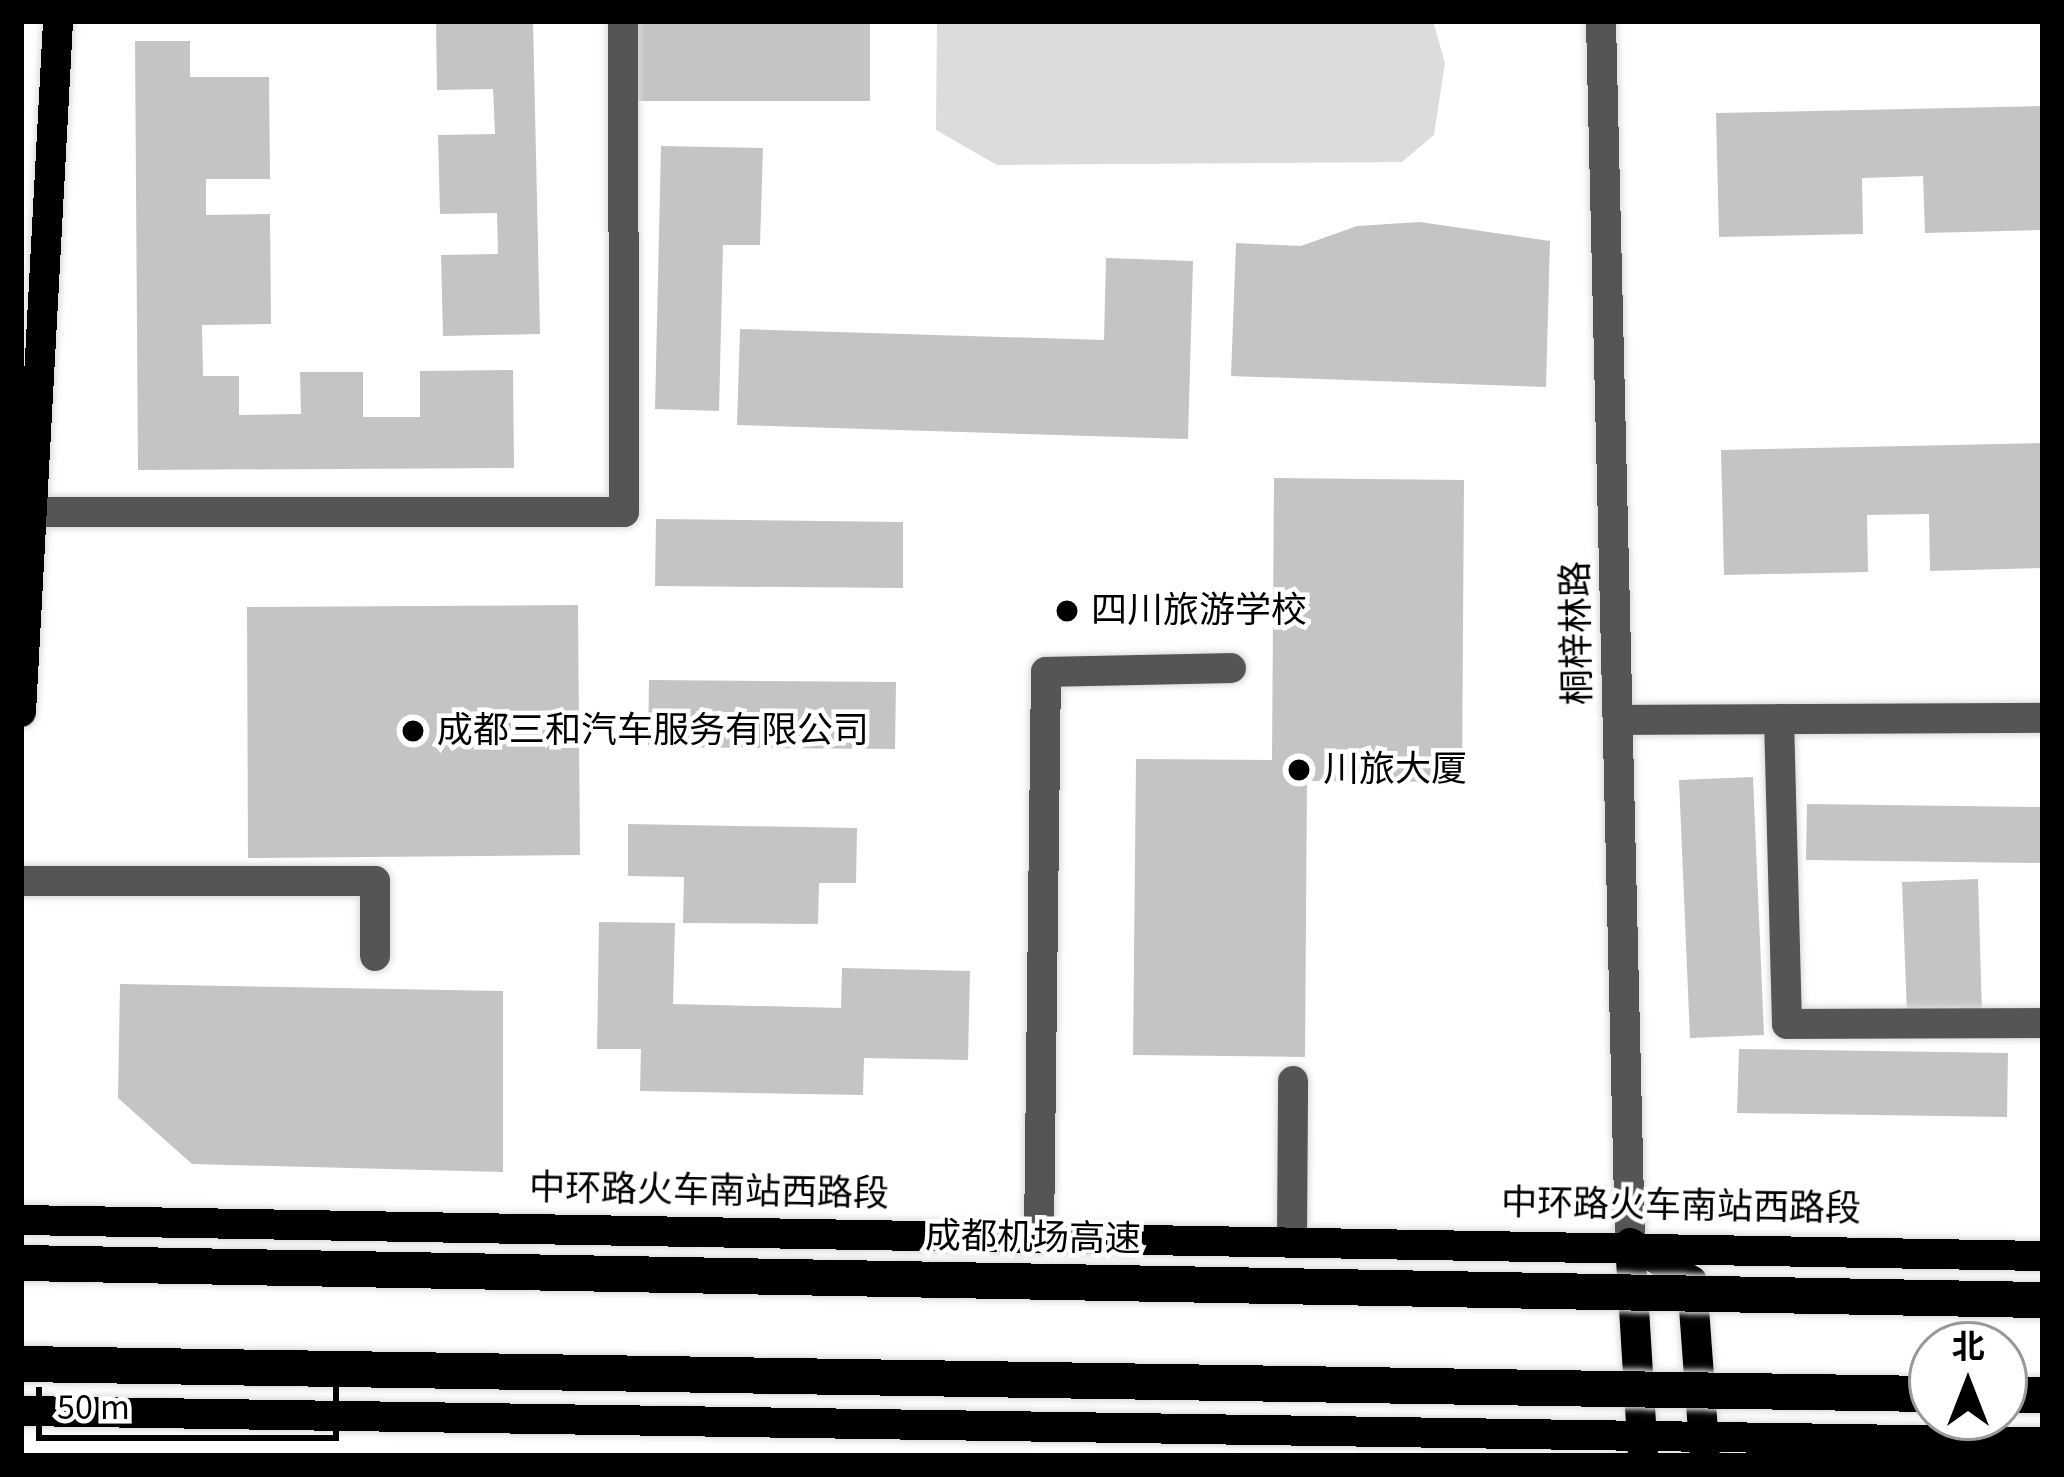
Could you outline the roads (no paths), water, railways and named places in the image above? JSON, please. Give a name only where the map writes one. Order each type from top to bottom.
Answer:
[{"type":"highway","name":"成都机场高速","points":[[21,1263],[2043,1300]]},
{"type":"highway","points":[[21,1364],[1908,1394]]},
{"type":"main road","points":[[21,712],[58,21]]},
{"type":"main road","name":"中环路火车南站西路段","points":[[21,1220],[1630,1243],[2039,1255]]},
{"type":"main road","points":[[1630,1243],[1643,1447]]},
{"type":"main road","points":[[1630,1243],[1692,1282],[1706,1447]]},
{"type":"main road","points":[[21,1380],[21,1411],[1643,1447],[2043,1442]]},
{"type":"street","points":[[32,512],[624,512],[623,21]]},
{"type":"street","name":"桐梓林路","points":[[1601,21],[1630,1243]]},
{"type":"street","points":[[1039,1235],[1046,672],[1231,668]]},
{"type":"street","points":[[1618,720],[2043,718]]},
{"type":"street","points":[[1779,719],[1787,1024],[2043,1023]]},
{"type":"street","points":[[21,880],[375,880],[375,956]]},
{"type":"street","points":[[1292,1238],[1293,1081]]},
{"type":"place","name":"四川旅游学校","points":[[1067,611]]},
{"type":"place","name":"成都三和汽车服务有限公司","points":[[413,731]]},
{"type":"place","name":"川旅大厦","points":[[1299,770]]}]
